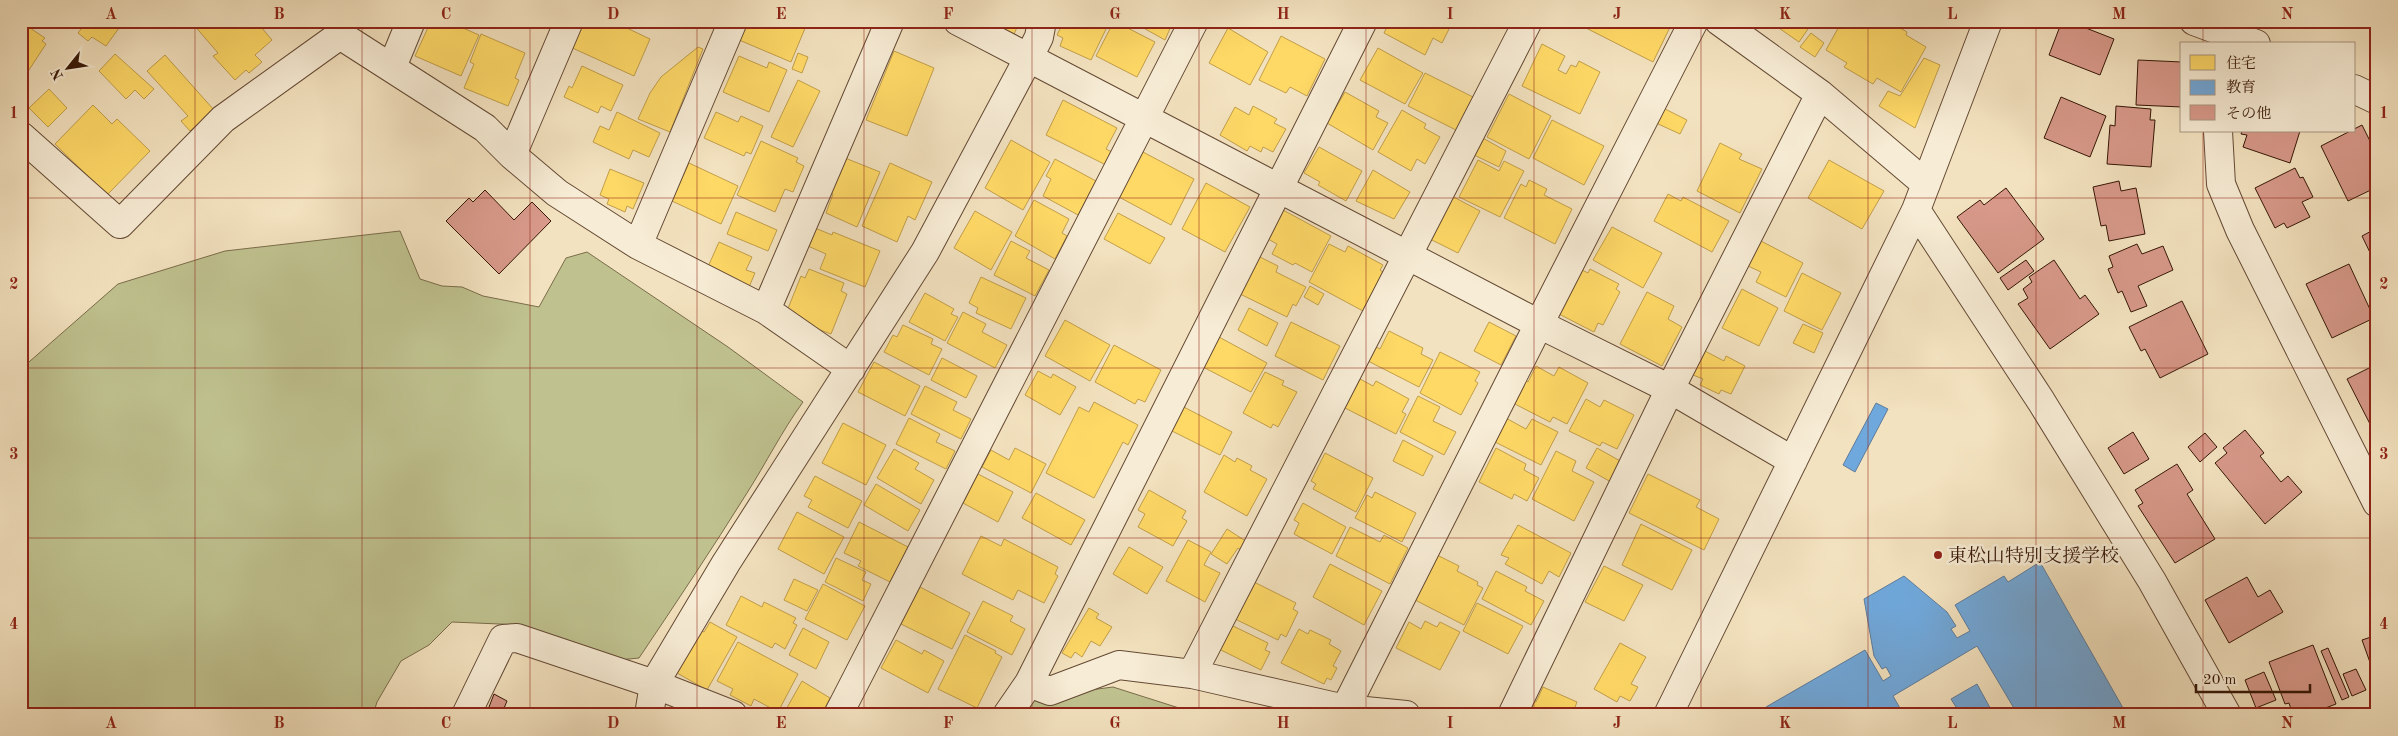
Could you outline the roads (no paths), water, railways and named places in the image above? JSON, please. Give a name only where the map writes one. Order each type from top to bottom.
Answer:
[{"type":"street","points":[[392,67],[411,21]]},
{"type":"street","points":[[512,154],[569,21]]},
{"type":"street","points":[[638,245],[733,21]]},
{"type":"street","points":[[766,310],[890,21]]},
{"type":"street","points":[[958,21],[1278,186],[1539,324],[1670,390],[1793,461]]},
{"type":"street","points":[[650,715],[654,684],[726,563],[926,252],[1029,57],[1039,37],[1042,21]]},
{"type":"street","points":[[838,715],[1194,21]]},
{"type":"street","points":[[1007,715],[1029,683],[1278,186],[1363,21]]},
{"type":"street","points":[[1192,674],[1528,21]]},
{"type":"street","points":[[1346,710],[1539,324],[1694,21]]},
{"type":"street","points":[[1719,21],[1820,94],[1926,184]]},
{"type":"street","points":[[1668,715],[1916,210],[1988,21]]},
{"type":"street","points":[[2194,21],[2246,42]]},
{"type":"street","points":[[21,136],[120,224],[224,119],[340,35],[485,128],[557,194],[638,245],[766,310],[851,369]]},
{"type":"street","points":[[2356,90],[2377,100]]},
{"type":"street","points":[[1512,715],[1670,390],[1820,94]]},
{"type":"street","points":[[2218,132],[2221,184],[2240,230],[2377,503]]},
{"type":"street","points":[[1916,210],[2042,401],[2152,581],[2227,715]]},
{"type":"street","points":[[466,715],[503,639],[517,638],[654,684],[734,715]]},
{"type":"street","points":[[1029,683],[1050,690],[1119,665],[1192,674],[1346,710],[1406,715]]},
{"type":"place","name":"東松山特別支援学校","points":[[1938,555]]}]
